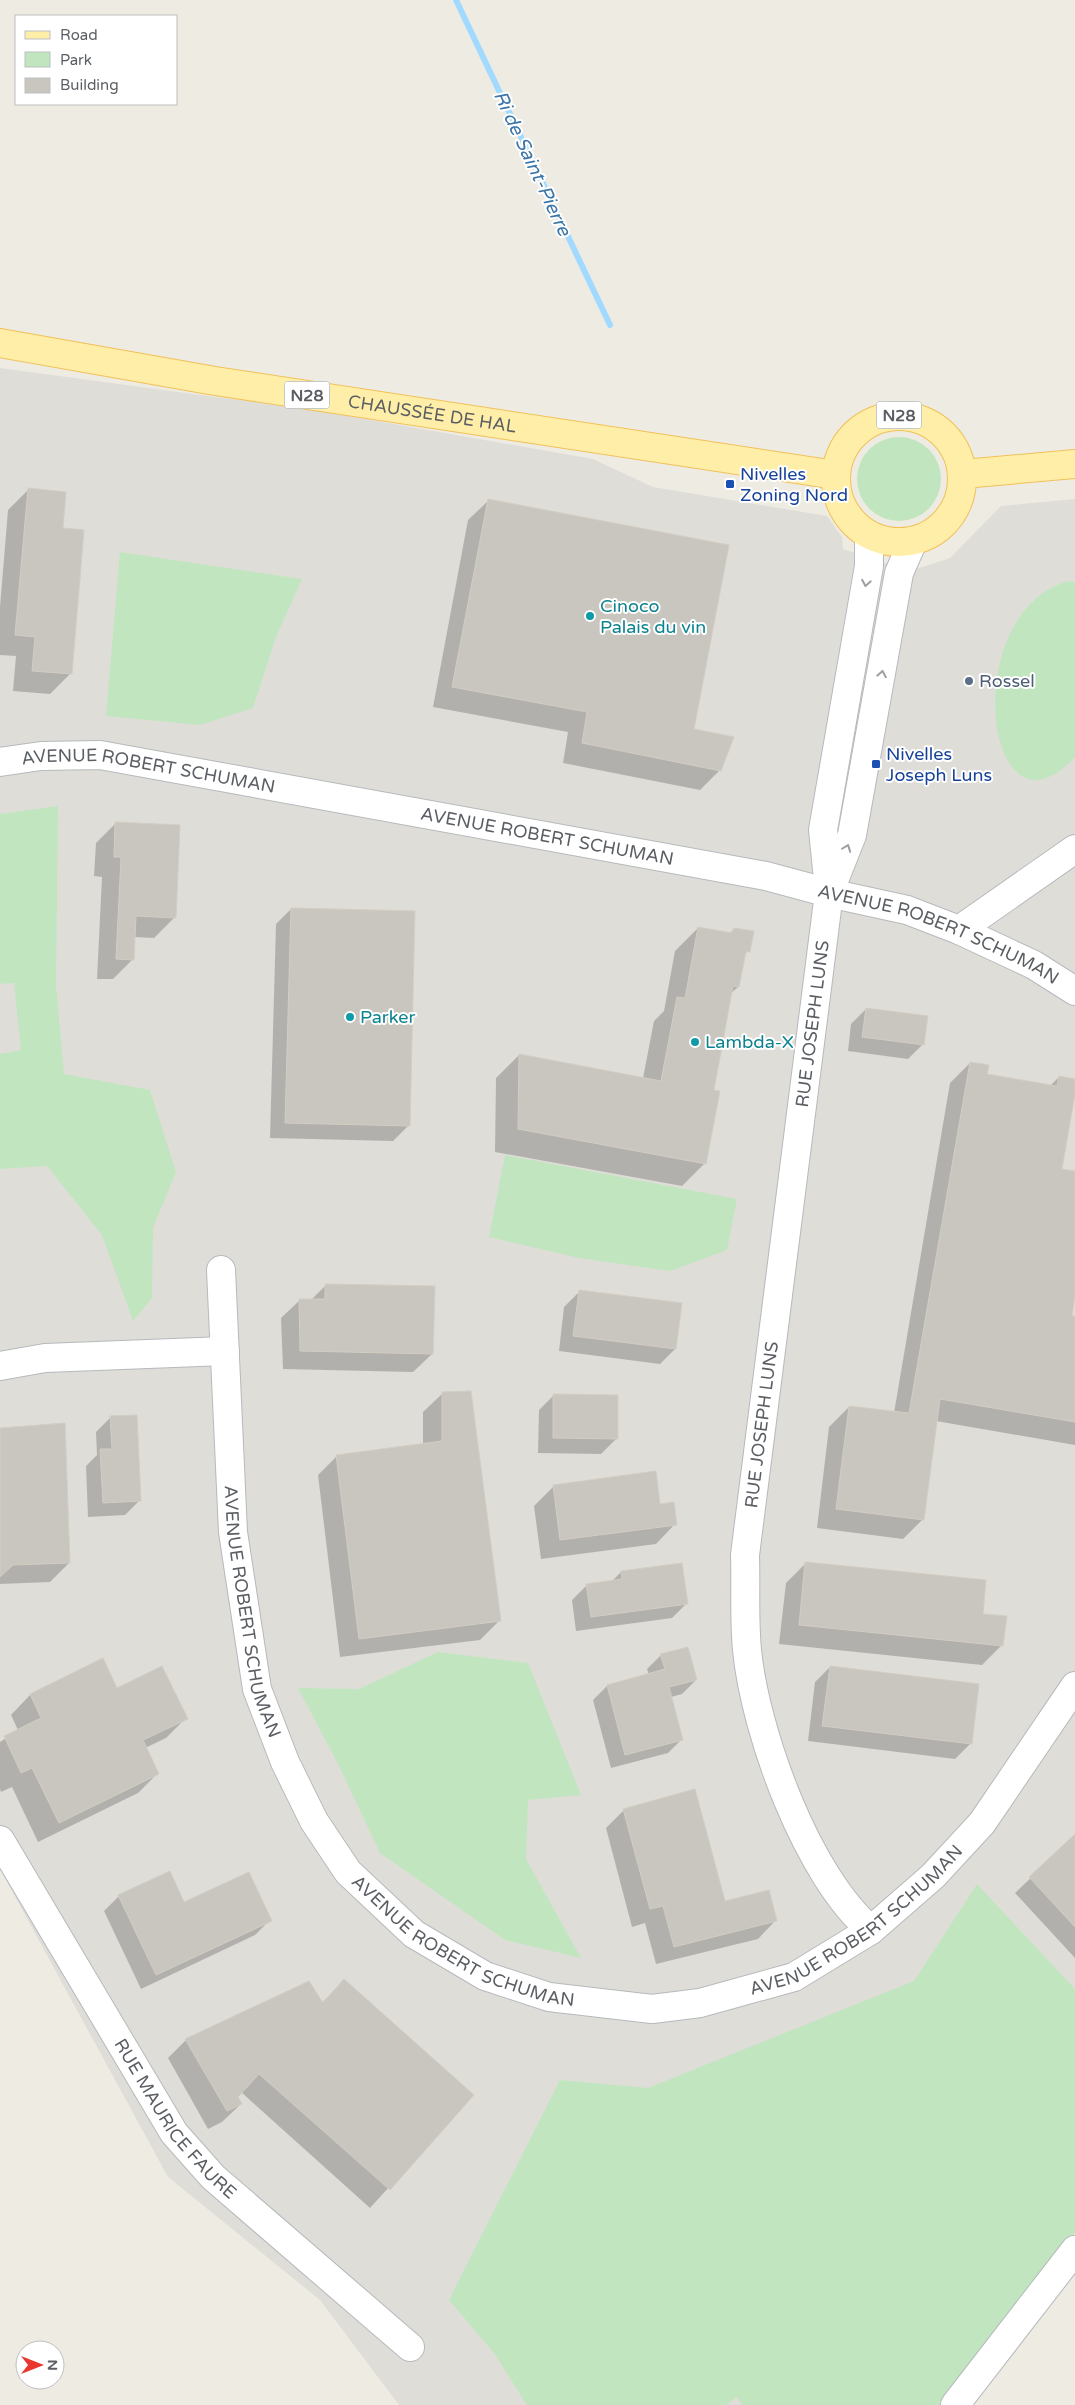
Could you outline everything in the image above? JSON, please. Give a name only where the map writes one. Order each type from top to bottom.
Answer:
[{"type":"main road","name":"CHAUSSÉE DE HAL","points":[[0,344],[215,381],[836,475]]},
{"type":"main road","name":"N28","points":[[893,415],[911,416],[931,423],[947,436],[958,454],[963,474],[962,490],[958,505],[949,519],[938,530],[913,541],[885,541],[869,535],[856,526],[846,514],[838,495],[836,475],[839,459],[845,445],[858,430],[876,420],[893,415]]},
{"type":"main road","points":[[963,474],[1075,464]]},
{"type":"street","name":"RUE JOSEPH LUNS","points":[[869,535],[869,566],[823,830],[829,893],[745,1555],[747,1650],[762,1726],[794,1816],[826,1875],[860,1920],[872,1930]]},
{"type":"street","name":"RUE JOSEPH LUNS","points":[[829,893],[852,835],[899,573],[913,541]]},
{"type":"street","name":"AVENUE ROBERT SCHUMAN","points":[[0,762],[41,756],[100,755],[766,876],[829,893],[893,905],[959,930],[1034,965],[1075,991]]},
{"type":"street","points":[[959,930],[1075,848]]},
{"type":"street","name":"AVENUE ROBERT SCHUMAN","points":[[221,1270],[233,1532],[257,1689],[285,1762],[314,1821],[348,1872],[414,1934],[485,1976],[550,1997],[652,2009],[700,2003],[794,1977],[872,1930],[933,1876],[982,1823],[1075,1686]]},
{"type":"street","points":[[0,1366],[45,1358],[225,1351]]},
{"type":"street","name":"RUE MAURICE FAURE","points":[[0,1840],[174,2133],[213,2177],[410,2347]]},
{"type":"street","points":[[955,2405],[1075,2250]]},
{"type":"shaded area","points":[[0,368],[326,412],[593,459],[653,487],[827,516],[842,537],[843,549],[910,571],[950,558],[1001,506],[1075,499],[1075,2222],[931,2405],[399,2405],[320,2300],[168,2177],[0,1869]]},
{"type":"green space","points":[[891,437],[907,437],[923,444],[934,455],[941,471],[938,495],[929,509],[923,514],[907,521],[891,521],[875,514],[864,503],[857,487],[857,471],[864,455],[875,444]]},
{"type":"green space","points":[[120,552],[302,579],[276,637],[253,708],[200,725],[106,716]]},
{"type":"green space","points":[[1068,581],[1075,582],[1075,757],[1045,779],[1020,775],[1004,753],[996,718],[997,677],[1009,636],[1032,602]]},
{"type":"green space","points":[[58,806],[56,986],[64,1074],[150,1090],[176,1172],[153,1228],[152,1298],[133,1321],[102,1235],[47,1166],[0,1169],[0,1054],[21,1050],[14,983],[0,984],[0,814]]},
{"type":"green space","points":[[505,1155],[737,1199],[727,1250],[670,1271],[579,1258],[489,1237]]},
{"type":"green space","points":[[438,1652],[528,1663],[581,1795],[528,1800],[526,1859],[581,1958],[505,1940],[380,1853],[339,1766],[298,1688],[359,1689]]},
{"type":"green space","points":[[977,1884],[1075,1989],[1075,2233],[946,2405],[742,2405],[737,2397],[726,2405],[527,2405],[494,2353],[449,2300],[560,2080],[648,2088],[914,1981]]},
{"type":"building","points":[[28,488],[66,492],[63,528],[84,530],[72,674],[32,671],[35,637],[15,635]]},
{"type":"building","name":"Cinoco Palais du vin","points":[[488,499],[729,545],[694,729],[734,737],[721,771],[582,743],[587,712],[452,687]]},
{"type":"building","points":[[115,822],[180,825],[176,918],[136,916],[134,960],[116,959],[121,857],[114,857]]},
{"type":"building","name":"Parker","points":[[291,908],[415,911],[410,1126],[285,1123]]},
{"type":"building","points":[[698,927],[732,933],[734,928],[754,931],[750,952],[746,951],[739,987],[733,986],[714,1090],[720,1091],[706,1164],[518,1129],[519,1054],[661,1081],[677,997],[685,998]]},
{"type":"building","points":[[866,1008],[928,1016],[924,1045],[862,1037]]},
{"type":"building","points":[[970,1062],[989,1065],[987,1074],[1057,1086],[1059,1076],[1075,1079],[1075,1094],[1062,1169],[1075,1171],[1075,1295],[1072,1316],[1075,1316],[1075,1422],[940,1399],[924,1520],[836,1509],[849,1406],[909,1413]]},
{"type":"building","points":[[325,1284],[435,1286],[433,1354],[300,1351],[299,1299],[325,1299]]},
{"type":"building","points":[[579,1290],[682,1303],[676,1349],[573,1336]]},
{"type":"building","points":[[471,1391],[501,1621],[359,1639],[336,1455],[442,1441],[442,1392]]},
{"type":"building","points":[[553,1394],[618,1395],[618,1439],[553,1438]]},
{"type":"building","points":[[137,1415],[141,1501],[103,1503],[100,1449],[112,1449],[110,1416]]},
{"type":"building","points":[[65,1423],[70,1563],[13,1565],[0,1577],[0,1428]]},
{"type":"building","points":[[656,1471],[660,1504],[674,1502],[677,1525],[560,1540],[553,1485]]},
{"type":"building","points":[[805,1562],[986,1580],[983,1614],[1007,1616],[1003,1646],[799,1625]]},
{"type":"building","points":[[682,1563],[688,1604],[591,1617],[586,1584],[622,1579],[621,1571]]},
{"type":"building","points":[[688,1647],[697,1680],[669,1687],[683,1740],[625,1755],[607,1685],[665,1669],[660,1654]]},
{"type":"building","points":[[103,1658],[117,1688],[162,1666],[188,1719],[143,1740],[159,1774],[59,1823],[32,1768],[21,1773],[4,1736],[41,1718],[30,1694]]},
{"type":"building","points":[[830,1666],[979,1684],[972,1744],[822,1726]]},
{"type":"building","points":[[695,1789],[725,1901],[769,1890],[777,1921],[674,1947],[663,1906],[650,1909],[623,1809]]},
{"type":"building","points":[[1075,1834],[1075,1927],[1029,1877]]},
{"type":"building","points":[[170,1871],[184,1902],[249,1872],[272,1921],[156,1975],[118,1895]]},
{"type":"building","points":[[344,1979],[474,2095],[390,2190],[259,2074],[238,2097],[242,2104],[227,2111],[185,2039],[309,1981],[323,2003]]},
{"type":"waterway","name":"Ri de Saint-Pierre","points":[[456,0],[610,325]]},
{"type":"place","name":"Nivelles Zoning Nord","points":[[730,484]]},
{"type":"place","name":"Cinoco Palais du vin","points":[[590,616]]},
{"type":"place","name":"Rossel","points":[[969,681]]},
{"type":"place","name":"Nivelles Joseph Luns","points":[[876,764]]},
{"type":"place","name":"Parker","points":[[350,1017]]},
{"type":"place","name":"Lambda-X","points":[[695,1042]]}]
